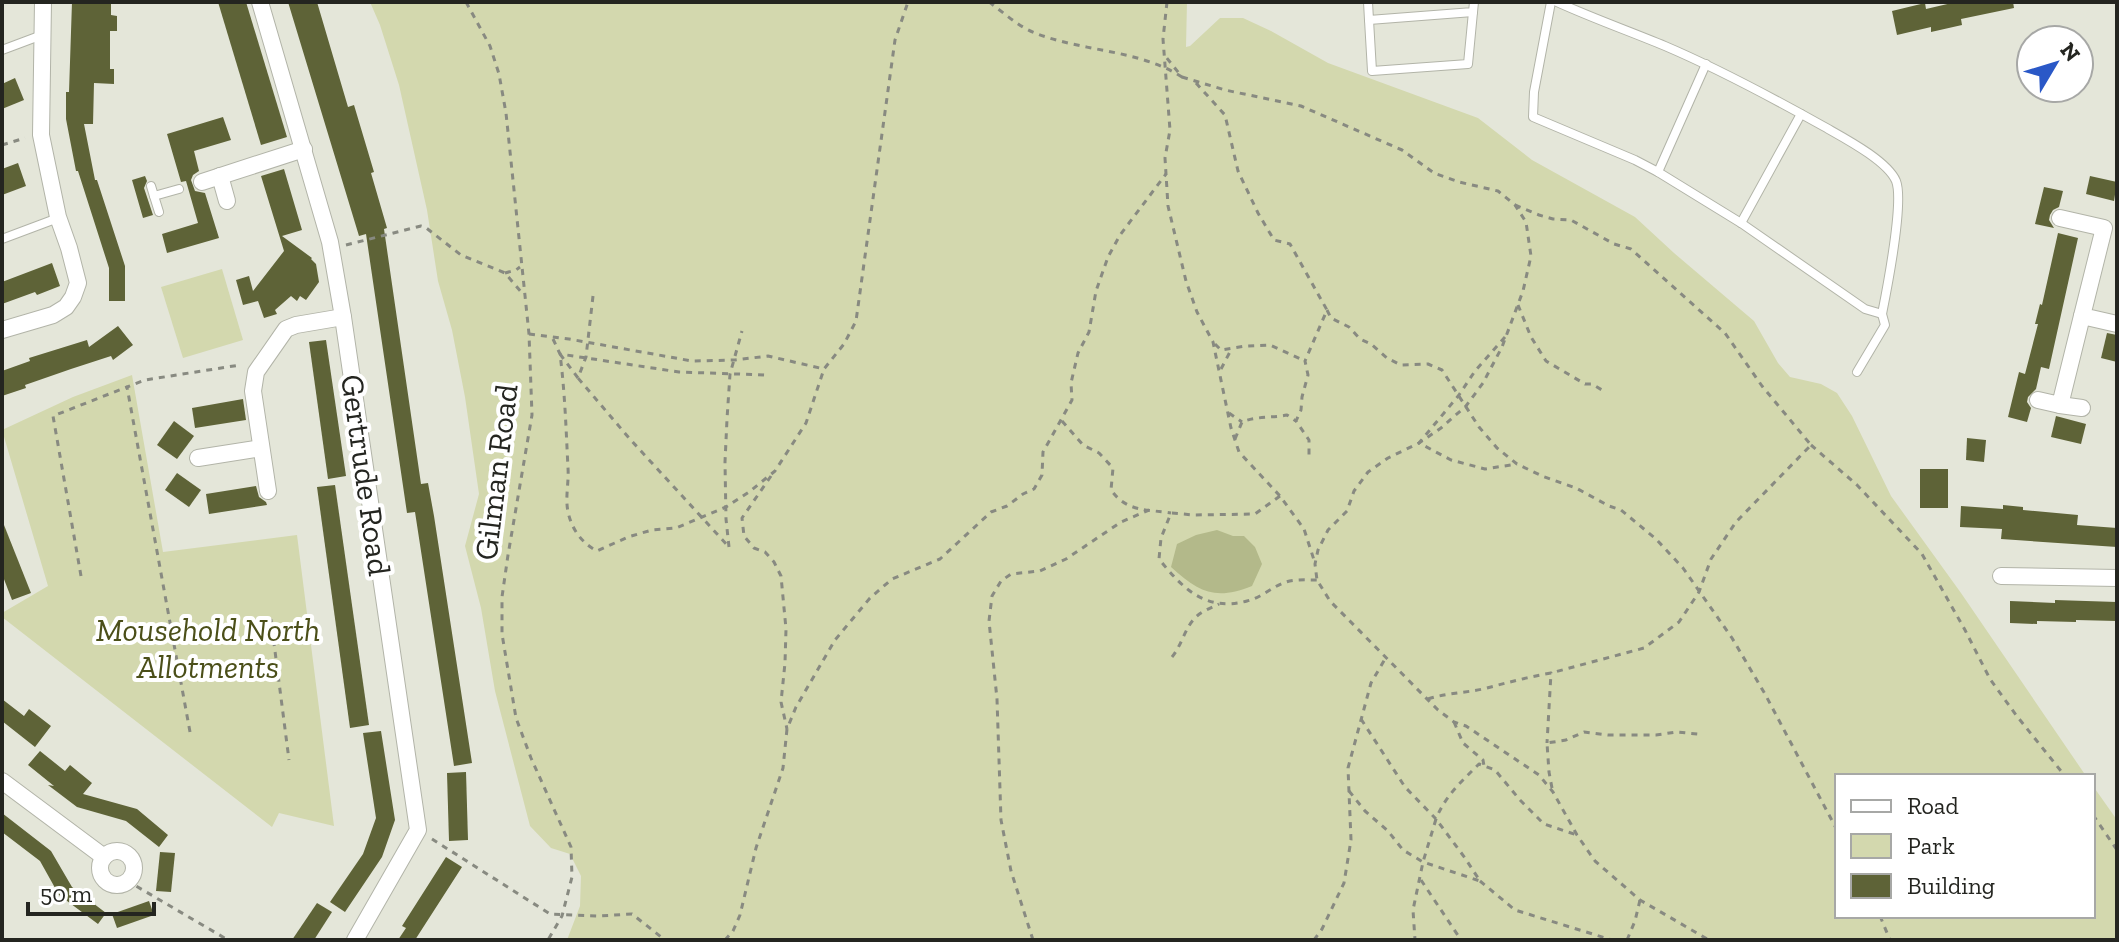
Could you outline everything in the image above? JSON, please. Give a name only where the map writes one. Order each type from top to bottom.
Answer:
[{"type":"street","points":[[2,330],[53,315],[66,307],[78,283],[58,217],[41,135],[43,2]]},
{"type":"street","name":"Gertrude Road","points":[[260,2],[331,248],[418,830]]},
{"type":"street","points":[[199,182],[304,149]]},
{"type":"street","points":[[220,176],[227,201]]},
{"type":"street","points":[[2060,218],[2110,229],[2082,316],[2060,405]]},
{"type":"street","points":[[2082,316],[2117,324]]},
{"type":"street","points":[[268,491],[253,391],[256,372],[286,329],[343,317]]},
{"type":"street","points":[[2038,400],[2082,408]]},
{"type":"street","points":[[198,458],[261,448]]},
{"type":"street","points":[[2001,576],[2117,578]]},
{"type":"street","points":[[2,781],[104,857]]},
{"type":"street","points":[[355,940],[418,830]]},
{"type":"street","points":[[112,852],[123,852],[131,857],[135,866],[127,883],[118,886],[109,884],[102,876],[100,865],[104,857],[112,852]]},
{"type":"lane","points":[[1368,2],[1372,71],[1468,64],[1474,2]]},
{"type":"lane","points":[[1857,372],[1885,325],[1882,314],[1889,281],[1898,195],[1895,179],[1883,165],[1846,139],[1755,88],[1706,64],[1554,2],[1534,92],[1533,117],[1658,172],[1741,223],[1865,309],[1882,314]]},
{"type":"lane","points":[[1369,20],[1473,12]]},
{"type":"lane","points":[[2,50],[43,34]]},
{"type":"lane","points":[[1658,172],[1706,64]]},
{"type":"lane","points":[[1741,223],[1801,114]]},
{"type":"lane","points":[[151,186],[159,212]]},
{"type":"lane","points":[[154,196],[179,189]]},
{"type":"lane","points":[[2,239],[58,217]]},
{"type":"path","name":"Gilman Road","points":[[466,2],[490,46],[499,74],[506,113],[529,334],[532,415],[502,597],[502,634],[516,718],[571,847],[572,877],[562,916],[548,940]]},
{"type":"path","points":[[787,729],[781,702],[786,629],[781,576],[765,552],[754,548],[744,536],[742,518],[806,423],[824,369],[844,344],[856,321],[895,40],[908,2]]},
{"type":"path","points":[[989,2],[1033,33],[1135,57],[1166,66],[1182,77],[1261,99],[1301,106],[1402,150],[1434,173],[1498,191],[1515,205],[1553,219],[1571,220],[1614,244],[1631,249],[1725,333],[1762,386],[1811,445],[1857,485],[1922,554],[1990,679],[2063,774]]},
{"type":"path","points":[[1167,2],[1163,39],[1170,130],[1165,158],[1168,206],[1186,281],[1197,312],[1213,342],[1239,452],[1280,496],[1304,529],[1317,580],[1330,601],[1426,700],[1454,722],[1466,726],[1539,775],[1553,792],[1595,861],[1640,900],[1709,940]]},
{"type":"path","points":[[1165,56],[1182,77]]},
{"type":"path","points":[[1193,80],[1225,115],[1238,171],[1258,213],[1274,240],[1290,244],[1331,318],[1349,327],[1360,339],[1401,365],[1428,364],[1442,370],[1479,427],[1497,448],[1517,464],[1621,510],[1656,539],[1683,568],[1732,638],[1765,694],[1835,826]]},
{"type":"path","points":[[2,145],[41,135]]},
{"type":"path","points":[[725,940],[740,915],[756,848],[783,768],[787,729],[796,707],[835,640],[870,598],[892,579],[940,559],[991,512],[1034,489],[1042,475],[1043,452],[1072,400],[1071,383],[1078,353],[1089,332],[1096,291],[1108,257],[1120,235],[1166,174]]},
{"type":"path","points":[[1315,564],[1328,530],[1347,511],[1354,491],[1368,472],[1441,428],[1466,406],[1483,383],[1518,305],[1531,256],[1526,222],[1515,205]]},
{"type":"path","points":[[331,248],[421,226],[461,255],[505,273],[524,296]]},
{"type":"path","points":[[505,273],[521,265]]},
{"type":"path","points":[[578,378],[586,357],[593,296]]},
{"type":"path","points":[[1518,305],[1531,337],[1546,361],[1585,384],[1602,390]]},
{"type":"path","points":[[1296,421],[1308,375],[1305,361],[1327,310]]},
{"type":"path","points":[[552,338],[578,378],[729,547],[725,462],[730,374],[742,331]]},
{"type":"path","points":[[529,334],[692,361],[768,356],[824,369]]},
{"type":"path","points":[[1419,443],[1507,334]]},
{"type":"path","points":[[1213,342],[1221,350],[1270,345],[1305,361]]},
{"type":"path","points":[[1219,372],[1232,348]]},
{"type":"path","points":[[560,354],[567,417],[568,514],[577,534],[597,551],[652,530],[676,528],[726,507],[775,471]]},
{"type":"path","points":[[560,354],[679,372],[766,375]]},
{"type":"path","points":[[81,576],[53,416],[145,380],[264,362]]},
{"type":"path","points":[[127,387],[190,732]]},
{"type":"path","points":[[1229,412],[1242,422]]},
{"type":"path","points":[[1235,439],[1242,422],[1287,415],[1296,421],[1309,440],[1309,459]]},
{"type":"path","points":[[1061,421],[1083,445],[1099,453],[1113,468],[1111,490],[1123,504],[1194,515],[1255,514],[1280,496]]},
{"type":"path","points":[[1419,443],[1451,460],[1485,469],[1517,464]]},
{"type":"path","points":[[1426,700],[1551,673],[1644,648],[1679,622],[1699,592],[1711,559],[1736,522],[1811,445]]},
{"type":"path","points":[[1033,940],[1011,871],[1001,820],[997,699],[989,621],[992,596],[1001,581],[1011,574],[1040,571],[1066,559],[1121,522],[1149,510]]},
{"type":"path","points":[[1171,513],[1161,538],[1159,559],[1176,581],[1199,598],[1219,604]]},
{"type":"path","points":[[1172,657],[1198,615],[1219,604],[1248,601],[1287,582],[1317,580]]},
{"type":"path","points":[[172,632],[271,620],[289,760]]},
{"type":"path","points":[[1314,940],[1344,883],[1351,840],[1348,768],[1371,683],[1386,658]]},
{"type":"path","points":[[1551,673],[1547,743],[1553,792]]},
{"type":"path","points":[[1361,719],[1405,787],[1436,819],[1480,881],[1515,910],[1612,940]]},
{"type":"path","points":[[1454,722],[1463,743],[1483,760],[1484,766]]},
{"type":"path","points":[[1547,743],[1566,740],[1584,732],[1608,735],[1698,734]]},
{"type":"path","points":[[1418,940],[1413,910],[1436,819],[1458,785],[1479,764],[1495,770],[1544,824],[1577,835]]},
{"type":"path","points":[[1349,791],[1403,850],[1423,862],[1480,881]]},
{"type":"path","points":[[2095,818],[2117,850]]},
{"type":"path","points":[[418,830],[550,914],[632,914],[665,940]]},
{"type":"path","points":[[133,875],[136,886],[228,940]]},
{"type":"path","points":[[1420,878],[1461,940]]},
{"type":"path","points":[[1627,940],[1640,900]]},
{"type":"path","points":[[1881,918],[1890,940]]},
{"type":"path","points":[[733,931],[737,940]]},
{"type":"green space","points":[[370,2],[1187,2],[1186,47],[1220,18],[1243,18],[1328,63],[1478,118],[1532,160],[1635,217],[1754,321],[1778,363],[1790,377],[1821,384],[1837,393],[1852,416],[1891,496],[2085,774],[1835,774],[1835,918],[2095,918],[2095,789],[2117,820],[2117,940],[567,940],[580,906],[581,876],[570,854],[551,848],[530,826],[495,691],[481,608],[465,546],[479,494],[465,397],[452,330],[438,281],[427,210],[399,85]]},
{"type":"green space","points":[[222,269],[243,340],[183,358],[161,287]]},
{"type":"green space","name":"Mousehold North Allotments","points":[[132,375],[163,552],[297,535],[334,826],[279,813],[272,827],[2,617],[2,613],[48,586],[2,430],[73,397]]},
{"type":"shaded area","points":[[1217,530],[1244,536],[1255,547],[1262,564],[1252,586],[1228,593],[1208,592],[1190,583],[1171,567],[1177,544]]},
{"type":"building","points":[[72,2],[111,2],[111,15],[117,16],[117,31],[110,31],[110,69],[114,69],[114,84],[94,83],[93,124],[84,124],[95,180],[125,266],[125,301],[109,301],[109,268],[76,171],[66,119]]},
{"type":"building","points":[[218,2],[246,2],[287,137],[261,145]]},
{"type":"building","points":[[288,2],[317,2],[348,107],[354,105],[374,172],[371,173],[387,228],[384,229],[421,484],[428,483],[472,763],[454,766],[415,512],[407,513],[366,234],[359,236]]},
{"type":"building","points":[[1956,2],[2013,2],[2014,8],[1961,19],[1962,25],[1931,32],[1931,27],[1897,35],[1892,11],[1925,3],[1926,9]]},
{"type":"building","points":[[15,78],[24,100],[2,109],[2,84]]},
{"type":"building","points":[[223,117],[231,140],[194,151],[199,171],[191,180],[195,191],[205,193],[219,238],[167,253],[162,234],[198,223],[186,181],[181,182],[167,134]]},
{"type":"building","points":[[18,163],[26,186],[2,195],[2,169]]},
{"type":"building","points":[[284,169],[302,230],[282,236],[312,258],[319,282],[306,300],[300,296],[297,301],[291,296],[275,310],[277,314],[264,318],[258,301],[243,305],[236,280],[249,276],[253,291],[284,251],[261,176]]},
{"type":"building","points":[[145,176],[147,181],[144,188],[153,215],[143,218],[132,180]]},
{"type":"building","points":[[2090,176],[2117,182],[2114,201],[2086,194]]},
{"type":"building","points":[[2044,187],[2063,191],[2059,207],[2050,215],[2049,220],[2054,228],[2035,224]]},
{"type":"building","points":[[2058,233],[2078,238],[2049,369],[2041,367],[2036,389],[2028,397],[2031,408],[2027,422],[2008,417],[2019,372],[2025,374]]},
{"type":"building","points":[[52,263],[60,286],[2,304],[2,282]]},
{"type":"building","points":[[118,326],[133,345],[113,360],[111,356],[25,385],[26,388],[2,396],[2,371],[30,361],[29,358],[87,340],[89,347]]},
{"type":"building","points":[[2107,333],[2117,335],[2117,362],[2101,358]]},
{"type":"building","points":[[326,340],[346,476],[328,479],[309,342]]},
{"type":"building","points":[[243,399],[246,420],[195,428],[192,408]]},
{"type":"building","points":[[2056,416],[2086,424],[2081,444],[2051,437]]},
{"type":"building","points":[[174,421],[194,436],[177,459],[157,445]]},
{"type":"building","points":[[1967,438],[1986,440],[1984,462],[1966,460]]},
{"type":"building","points":[[1920,469],[1948,469],[1948,508],[1920,508]]},
{"type":"building","points":[[177,473],[201,490],[189,507],[165,490]]},
{"type":"building","points":[[335,485],[369,725],[350,728],[317,487]]},
{"type":"building","points":[[256,486],[259,497],[267,505],[209,514],[206,494]]},
{"type":"building","points":[[2003,505],[2078,515],[2077,525],[2117,528],[2117,547],[2001,539],[2002,529],[1960,527],[1961,506],[2003,509]]},
{"type":"building","points":[[2,520],[31,593],[12,600],[2,574]]},
{"type":"building","points":[[2055,600],[2117,602],[2117,621],[2010,623],[2010,601],[2055,603]]},
{"type":"building","points":[[2,699],[24,716],[29,709],[51,726],[35,747],[2,721]]},
{"type":"building","points":[[381,731],[395,820],[382,857],[345,912],[330,902],[363,854],[376,818],[363,733]]},
{"type":"building","points":[[40,751],[65,771],[70,765],[92,783],[83,794],[137,809],[168,835],[159,847],[126,821],[77,807],[28,765]]},
{"type":"building","points":[[466,772],[468,840],[449,841],[447,773]]},
{"type":"building","points":[[2,813],[51,851],[72,887],[106,913],[98,924],[59,895],[40,861],[2,832]]},
{"type":"building","points":[[160,852],[175,853],[171,892],[156,891]]},
{"type":"building","points":[[446,857],[462,867],[415,940],[398,940],[406,928],[402,926]]},
{"type":"building","points":[[149,901],[154,915],[117,928],[112,914]]},
{"type":"building","points":[[317,903],[332,912],[314,940],[292,940]]}]
